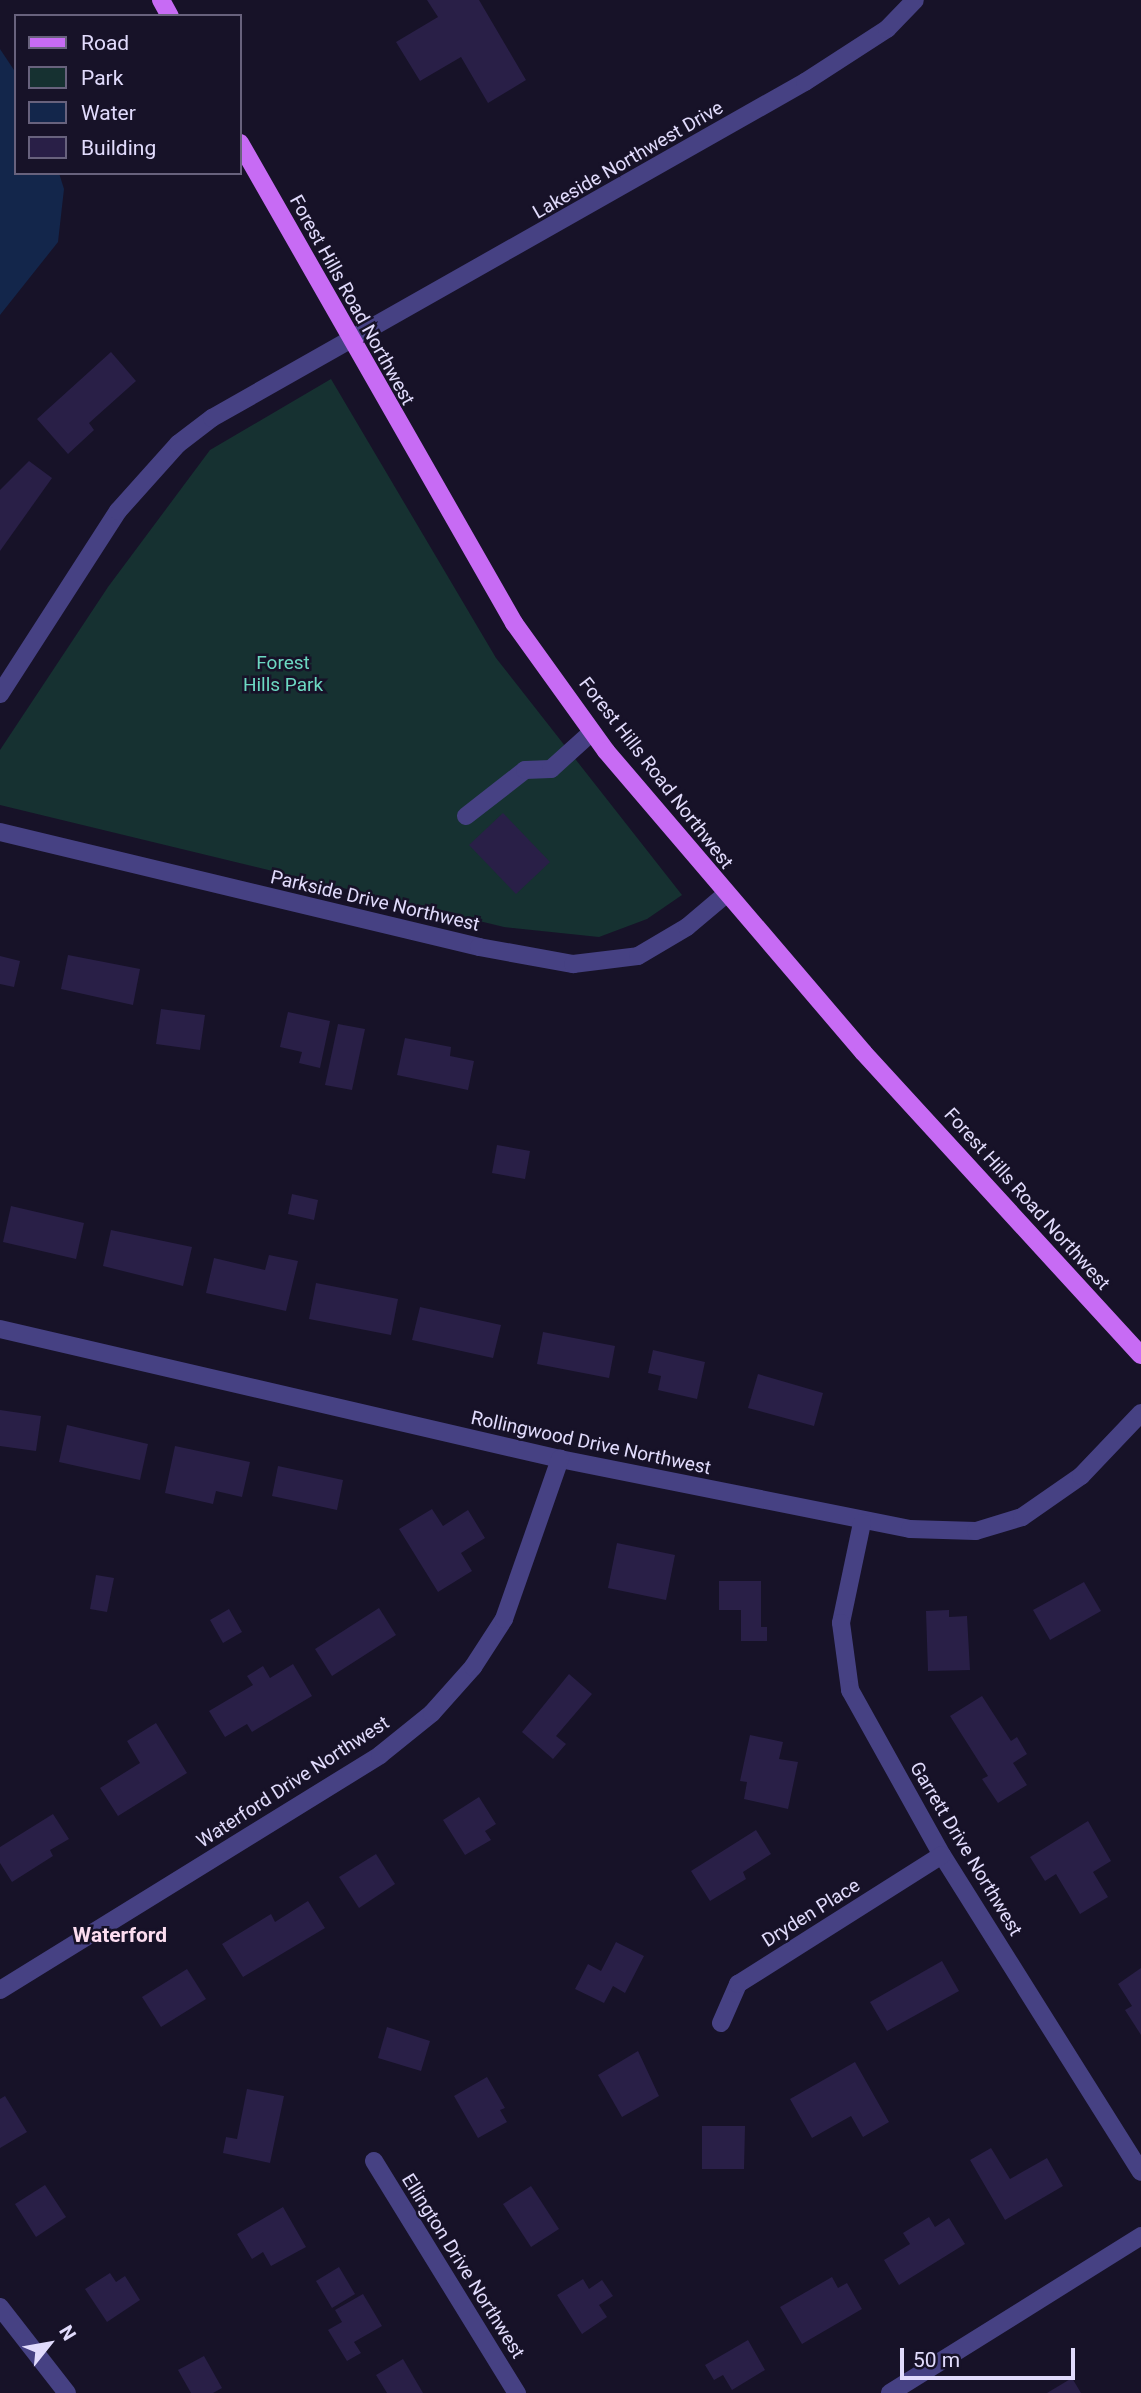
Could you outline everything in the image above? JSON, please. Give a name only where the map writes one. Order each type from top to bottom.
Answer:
[{"type":"main road","name":"Forest Hills Road Northwest","points":[[242,147],[514,623],[592,732],[726,894],[863,1052],[1141,1355]]},
{"type":"street","name":"Lakeside Northwest Drive","points":[[0,694],[118,511],[178,444],[212,418],[352,342],[805,82],[887,29],[915,0]]},
{"type":"street","points":[[466,816],[525,770],[551,769],[592,732]]},
{"type":"street","name":"Parkside Drive Northwest","points":[[0,832],[479,947],[573,964],[638,956],[687,928],[726,894]]},
{"type":"street","name":"Rollingwood Drive Northwest","points":[[0,1329],[561,1459],[862,1522],[976,1531],[1022,1517],[1081,1476],[1141,1413]]},
{"type":"street","name":"Waterford Drive Northwest","points":[[0,1990],[380,1755],[432,1713],[473,1667],[504,1619],[561,1459]]},
{"type":"street","name":"Garrett Drive Northwest","points":[[862,1522],[841,1623],[846,1675],[858,1707],[942,1855],[1141,2172]]},
{"type":"street","name":"Dryden Place","points":[[721,2023],[738,1984],[942,1855]]},
{"type":"street","name":"Ellington Drive Northwest","points":[[374,2161],[517,2393]]},
{"type":"street","points":[[890,2393],[1141,2236]]},
{"type":"street","points":[[0,2307],[67,2393]]},
{"type":"green space","name":"Forest Hills Park","points":[[331,379],[496,658],[682,895],[647,919],[599,937],[504,927],[0,805],[0,750],[108,587],[210,450]]},
{"type":"water","points":[[0,49],[14,70],[14,175],[60,175],[64,189],[58,242],[0,315]]},
{"type":"building","points":[[427,0],[479,0],[526,80],[488,103],[461,57],[420,81],[396,42],[438,17]]},
{"type":"building","points":[[111,352],[136,381],[89,423],[94,430],[68,454],[37,419]]},
{"type":"building","points":[[29,461],[52,478],[0,551],[0,490]]},
{"type":"building","points":[[503,813],[550,862],[516,894],[469,845]]},
{"type":"building","points":[[68,955],[140,969],[133,1005],[61,989]]},
{"type":"building","points":[[0,956],[20,961],[14,987],[0,984]]},
{"type":"building","points":[[161,1009],[205,1015],[200,1050],[156,1044]]},
{"type":"building","points":[[288,1012],[330,1021],[320,1068],[299,1063],[302,1052],[280,1047]]},
{"type":"building","points":[[338,1024],[365,1029],[352,1090],[325,1085]]},
{"type":"building","points":[[405,1038],[451,1047],[450,1056],[474,1061],[468,1090],[397,1075]]},
{"type":"building","points":[[497,1145],[530,1151],[525,1179],[492,1173]]},
{"type":"building","points":[[292,1194],[318,1200],[314,1220],[288,1214]]},
{"type":"building","points":[[11,1206],[84,1223],[76,1259],[3,1242]]},
{"type":"building","points":[[111,1230],[192,1247],[183,1286],[103,1266]]},
{"type":"building","points":[[269,1255],[298,1261],[286,1311],[206,1293],[214,1258],[265,1270]]},
{"type":"building","points":[[316,1283],[398,1299],[391,1335],[309,1319]]},
{"type":"building","points":[[420,1307],[501,1325],[493,1358],[412,1340]]},
{"type":"building","points":[[543,1332],[615,1346],[609,1378],[537,1364]]},
{"type":"building","points":[[653,1350],[705,1362],[697,1399],[658,1390],[661,1376],[648,1373]]},
{"type":"building","points":[[758,1374],[823,1393],[814,1426],[748,1408]]},
{"type":"building","points":[[0,1410],[41,1416],[36,1451],[0,1446]]},
{"type":"building","points":[[67,1425],[148,1444],[140,1480],[59,1462]]},
{"type":"building","points":[[175,1446],[250,1462],[242,1497],[216,1491],[213,1504],[165,1493]]},
{"type":"building","points":[[278,1466],[343,1480],[337,1510],[272,1496]]},
{"type":"building","points":[[432,1509],[443,1526],[468,1510],[485,1538],[461,1553],[472,1571],[438,1592],[399,1529]]},
{"type":"building","points":[[617,1543],[675,1555],[666,1600],[608,1588]]},
{"type":"building","points":[[96,1575],[114,1578],[107,1612],[90,1609]]},
{"type":"building","points":[[719,1581],[761,1581],[761,1627],[767,1627],[767,1641],[741,1641],[741,1610],[719,1610]]},
{"type":"building","points":[[1084,1582],[1101,1611],[1050,1640],[1033,1610]]},
{"type":"building","points":[[379,1608],[396,1635],[332,1676],[315,1649]]},
{"type":"building","points":[[229,1609],[242,1632],[223,1643],[210,1620]]},
{"type":"building","points":[[949,1610],[949,1617],[967,1616],[970,1670],[928,1671],[926,1611]]},
{"type":"building","points":[[293,1664],[312,1696],[252,1732],[247,1724],[225,1737],[209,1711],[253,1685],[247,1676],[263,1666],[270,1678]]},
{"type":"building","points":[[569,1674],[592,1694],[556,1736],[566,1744],[553,1759],[522,1732]]},
{"type":"building","points":[[982,1696],[1011,1741],[1017,1737],[1027,1754],[1013,1763],[1027,1785],[998,1803],[982,1779],[988,1776],[950,1716]]},
{"type":"building","points":[[156,1723],[187,1773],[118,1816],[100,1788],[140,1763],[127,1741]]},
{"type":"building","points":[[750,1735],[783,1742],[779,1759],[798,1762],[788,1809],[744,1799],[747,1782],[740,1781]]},
{"type":"building","points":[[479,1797],[496,1824],[485,1831],[491,1840],[465,1855],[443,1820]]},
{"type":"building","points":[[53,1814],[69,1839],[50,1850],[53,1856],[12,1882],[0,1863],[0,1847]]},
{"type":"building","points":[[1088,1821],[1111,1861],[1093,1872],[1108,1897],[1080,1914],[1056,1874],[1045,1881],[1030,1857]]},
{"type":"building","points":[[756,1830],[771,1854],[743,1872],[746,1879],[710,1901],[691,1871]]},
{"type":"building","points":[[376,1854],[395,1884],[359,1908],[339,1877]]},
{"type":"building","points":[[308,1901],[325,1928],[243,1977],[222,1944],[271,1914],[275,1922]]},
{"type":"building","points":[[616,1942],[644,1956],[625,1993],[613,1986],[604,2003],[575,1989],[588,1964],[601,1971]]},
{"type":"building","points":[[942,1961],[959,1991],[887,2031],[870,2002]]},
{"type":"building","points":[[1141,1968],[1141,2035],[1125,2010],[1132,2006],[1118,1984]]},
{"type":"building","points":[[187,1969],[206,1999],[161,2027],[142,1997]]},
{"type":"building","points":[[387,2027],[430,2041],[421,2071],[378,2058]]},
{"type":"building","points":[[638,2051],[659,2096],[622,2117],[598,2075]]},
{"type":"building","points":[[855,2062],[889,2122],[863,2137],[851,2116],[812,2138],[790,2099]]},
{"type":"building","points":[[487,2077],[505,2108],[500,2110],[507,2122],[478,2138],[454,2096]]},
{"type":"building","points":[[247,2089],[284,2096],[270,2163],[223,2153],[226,2137],[237,2139]]},
{"type":"building","points":[[5,2096],[27,2132],[0,2148],[0,2099]]},
{"type":"building","points":[[702,2126],[745,2126],[744,2169],[702,2169]]},
{"type":"building","points":[[991,2148],[1010,2179],[1047,2158],[1063,2186],[1005,2220],[970,2160]]},
{"type":"building","points":[[45,2185],[66,2217],[36,2237],[15,2204]]},
{"type":"building","points":[[531,2186],[559,2229],[531,2247],[503,2204]]},
{"type":"building","points":[[283,2207],[306,2247],[271,2266],[263,2252],[252,2259],[237,2234]]},
{"type":"building","points":[[929,2217],[935,2227],[949,2218],[965,2244],[899,2285],[884,2260],[910,2244],[903,2233]]},
{"type":"building","points":[[339,2267],[355,2294],[332,2308],[316,2281]]},
{"type":"building","points":[[110,2273],[116,2282],[125,2276],[140,2300],[107,2322],[85,2289]]},
{"type":"building","points":[[832,2277],[838,2288],[847,2283],[862,2309],[802,2344],[780,2307]]},
{"type":"building","points":[[583,2279],[589,2289],[602,2280],[613,2296],[599,2305],[607,2317],[582,2334],[557,2295]]},
{"type":"building","points":[[363,2294],[382,2326],[354,2342],[361,2353],[347,2361],[328,2330],[342,2322],[335,2310]]},
{"type":"building","points":[[748,2340],[765,2370],[732,2390],[723,2375],[714,2380],[705,2365]]},
{"type":"building","points":[[204,2356],[222,2388],[213,2393],[191,2393],[178,2370]]},
{"type":"building","points":[[403,2359],[423,2393],[387,2393],[376,2375]]},
{"type":"building","points":[[1072,2378],[1081,2393],[1047,2393]]},
{"type":"district","name":"Waterford","points":[[120,1935]]}]
